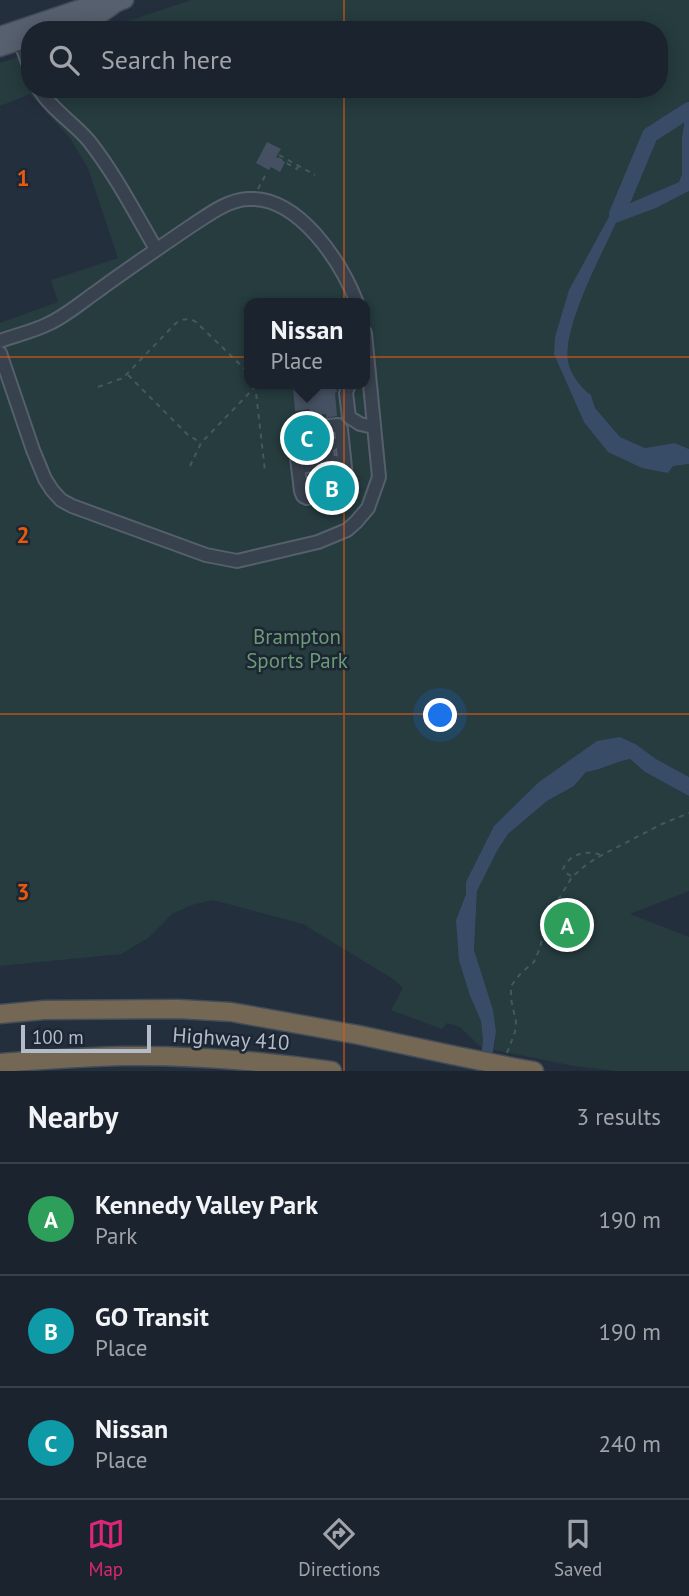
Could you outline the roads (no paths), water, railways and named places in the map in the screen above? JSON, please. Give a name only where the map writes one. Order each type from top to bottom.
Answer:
[{"type":"highway","points":[[0,1001],[155,1003],[178,1009]]},
{"type":"highway","points":[[0,1014],[44,1010],[178,1009],[231,1012],[452,1055],[508,1063],[534,1071]]},
{"type":"highway","name":"Highway 410","points":[[0,1063],[75,1058],[179,1057],[282,1064],[332,1071]]},
{"type":"main road","points":[[83,21],[99,16],[121,1]]},
{"type":"main road","points":[[43,21],[95,4],[121,1]]},
{"type":"main road","points":[[0,35],[21,28]]},
{"type":"main road","points":[[0,48],[21,40]]},
{"type":"lane","points":[[46,98],[87,140],[110,171],[156,249]]},
{"type":"lane","points":[[0,341],[50,323],[156,249],[224,205],[239,200],[253,199],[273,203],[291,212],[322,244],[348,281],[356,298]]},
{"type":"lane","points":[[0,353],[45,479],[61,500],[206,555],[237,561],[318,542],[346,530],[368,508],[379,477],[369,389]]},
{"type":"lane","points":[[347,389],[349,417],[374,427]]},
{"type":"lane","points":[[340,426],[346,478],[316,483],[296,449],[294,434],[296,431],[340,426]]},
{"type":"lane","points":[[316,483],[328,463],[324,427]]},
{"type":"lane","points":[[296,449],[343,443]]},
{"type":"lane","points":[[305,466],[310,447]]},
{"type":"lane","points":[[305,466],[345,461]]},
{"type":"water","points":[[689,106],[689,191],[656,208],[616,223],[576,314],[568,351],[569,365],[575,378],[591,395],[595,408],[620,437],[645,448],[675,443],[689,449],[689,464],[673,466],[668,473],[642,468],[608,452],[584,422],[554,354],[555,337],[569,290],[610,215],[628,204],[679,182],[682,174],[682,138],[686,109]]},
{"type":"water","points":[[620,737],[689,777],[689,796],[645,772],[630,759],[586,772],[574,786],[547,801],[508,834],[477,891],[474,950],[493,1010],[496,1032],[490,1071],[476,1071],[481,1059],[483,1040],[481,1021],[459,960],[456,920],[466,894],[466,882],[494,826],[539,782],[597,741]]},
{"type":"waterway","points":[[617,214],[650,135],[689,110]]},
{"type":"place","name":"Nissan","points":[[307,438]]},
{"type":"place","name":"GO Transit","points":[[332,488]]},
{"type":"place","name":"Kennedy Valley Park","points":[[567,925]]},
{"type":"park label","name":"Brampton Sports Park","points":[[297,649]]}]
